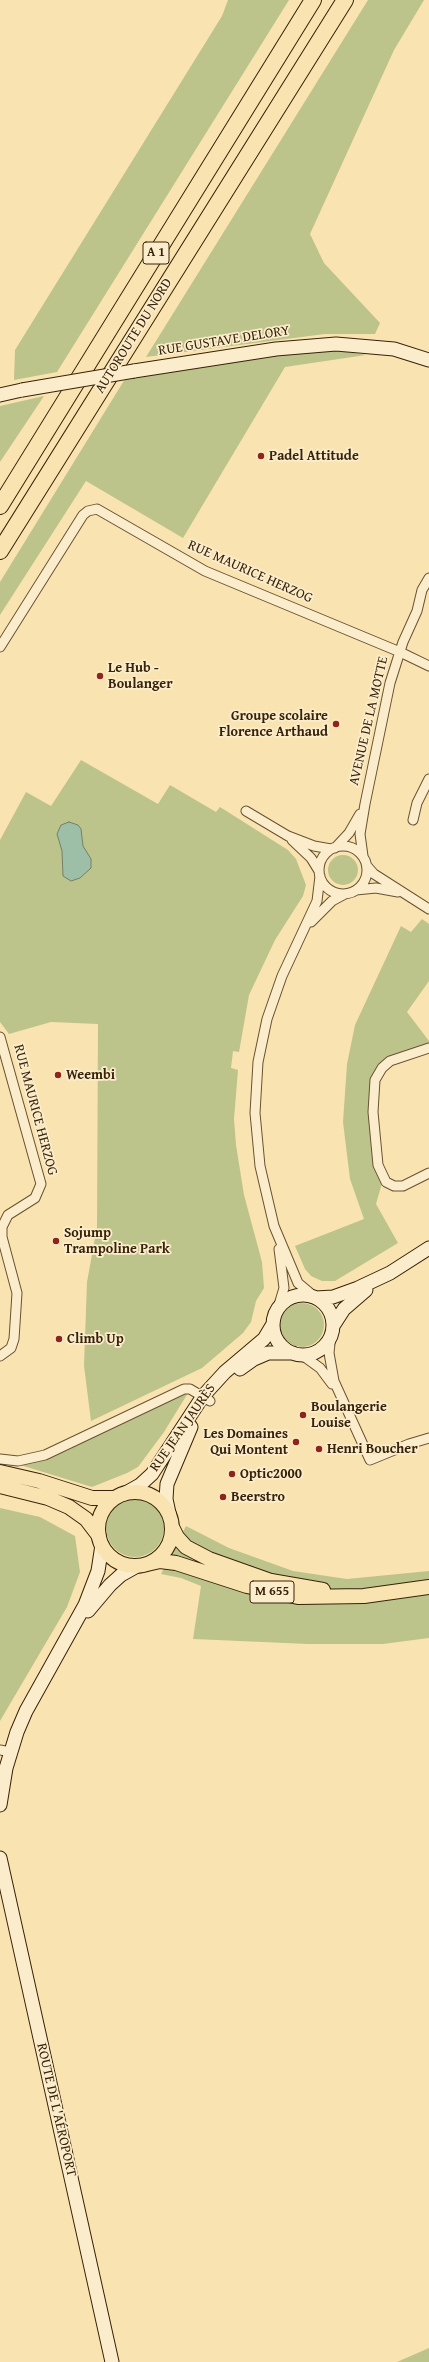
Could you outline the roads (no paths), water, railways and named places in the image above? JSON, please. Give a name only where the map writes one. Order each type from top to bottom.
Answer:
[{"type":"highway","name":"AUTOROUTE DU NORD","points":[[0,506],[313,0]]},
{"type":"highway","name":"AUTOROUTE DU NORD","points":[[0,551],[346,0]]},
{"type":"main road","points":[[0,1472],[39,1481],[92,1498],[119,1496],[138,1492],[152,1496],[160,1502],[169,1513],[172,1527],[170,1541],[159,1557],[142,1565],[119,1562],[111,1557],[86,1519],[69,1507],[48,1498],[0,1486]]},
{"type":"main road","points":[[100,1541],[100,1517],[104,1508],[119,1496]]},
{"type":"main road","name":"M 655","points":[[172,1527],[177,1537],[192,1550],[228,1566],[271,1580],[320,1590],[401,1591]]},
{"type":"main road","name":"M 655","points":[[142,1565],[160,1561],[176,1562],[247,1586],[298,1597],[344,1598],[429,1587]]},
{"type":"street","name":"RUE GUSTAVE DELORY","points":[[0,395],[134,371],[276,349],[329,344],[394,349],[429,360]]},
{"type":"street","name":"RUE MAURICE HERZOG","points":[[0,647],[83,515],[91,509],[97,509],[205,571],[400,652]]},
{"type":"street","name":"AVENUE DE LA MOTTE","points":[[362,856],[360,834],[388,690],[400,652],[417,611],[422,590],[429,578]]},
{"type":"street","points":[[400,652],[429,666]]},
{"type":"street","points":[[413,820],[417,803],[429,779]]},
{"type":"street","name":"AVENUE DE LA MOTTE","points":[[333,848],[349,834],[365,804]]},
{"type":"street","points":[[246,811],[288,836],[314,846],[352,848],[362,856],[367,866],[404,894],[429,909]]},
{"type":"street","points":[[288,836],[311,858],[330,890],[351,892],[376,888],[404,894]]},
{"type":"street","points":[[333,848],[322,859],[319,895],[302,935],[284,970],[272,1002],[262,1040],[256,1086],[255,1122],[259,1161],[274,1226],[284,1281],[283,1295],[273,1324],[274,1332],[279,1344],[320,1368],[338,1394],[370,1460],[409,1444],[429,1438]]},
{"type":"street","points":[[302,935],[326,906],[351,892],[366,878],[367,866]]},
{"type":"street","name":"RUE MAURICE HERZOG","points":[[0,1037],[41,1184],[35,1198],[8,1215],[2,1227],[2,1237],[17,1293],[14,1339],[11,1348],[0,1356]]},
{"type":"street","points":[[429,1048],[390,1061],[382,1068],[375,1080],[373,1112],[378,1165],[386,1182],[394,1186],[404,1186],[429,1172]]},
{"type":"street","points":[[274,1226],[298,1283],[328,1309],[332,1330],[329,1362],[338,1394]]},
{"type":"street","points":[[278,1308],[284,1302],[295,1296],[308,1296],[316,1298],[333,1297],[347,1293],[390,1273],[426,1252]]},
{"type":"street","points":[[298,1354],[318,1351],[327,1342],[344,1309],[390,1273]]},
{"type":"street","name":"RUE JEAN JAURÈS","points":[[169,1513],[166,1494],[171,1472],[190,1429],[206,1398],[225,1372],[264,1339],[273,1324]]},
{"type":"street","name":"RUE JEAN JAURÈS","points":[[119,1496],[144,1482],[159,1466],[188,1417],[206,1398],[234,1374],[254,1359],[275,1352],[298,1354]]},
{"type":"street","points":[[0,1459],[18,1461],[45,1455],[179,1390],[190,1389],[206,1398]]},
{"type":"street","points":[[0,1805],[5,1751],[66,1643],[91,1592],[98,1568],[100,1541]]},
{"type":"street","points":[[66,1643],[100,1596],[121,1575],[142,1565]]},
{"type":"street","name":"ROUTE DE L'AÉROPORT","points":[[0,1858],[112,2362]]},
{"type":"place","name":"Padel Attitude","points":[[261,456]]},
{"type":"place","name":"Le Hub - Boulanger","points":[[100,676]]},
{"type":"place","name":"Groupe scolaire Florence Arthaud","points":[[336,724]]},
{"type":"place","name":"Weembi","points":[[58,1075]]},
{"type":"place","name":"Sojump Trampoline Park","points":[[56,1241]]},
{"type":"place","name":"Climb Up","points":[[59,1339]]},
{"type":"place","name":"Boulangerie Louise","points":[[303,1415]]},
{"type":"place","name":"Les Domaines Qui Montent","points":[[296,1442]]},
{"type":"place","name":"Henri Boucher","points":[[319,1449]]},
{"type":"place","name":"Optic2000","points":[[232,1474]]},
{"type":"place","name":"Beerstro","points":[[223,1497]]}]
